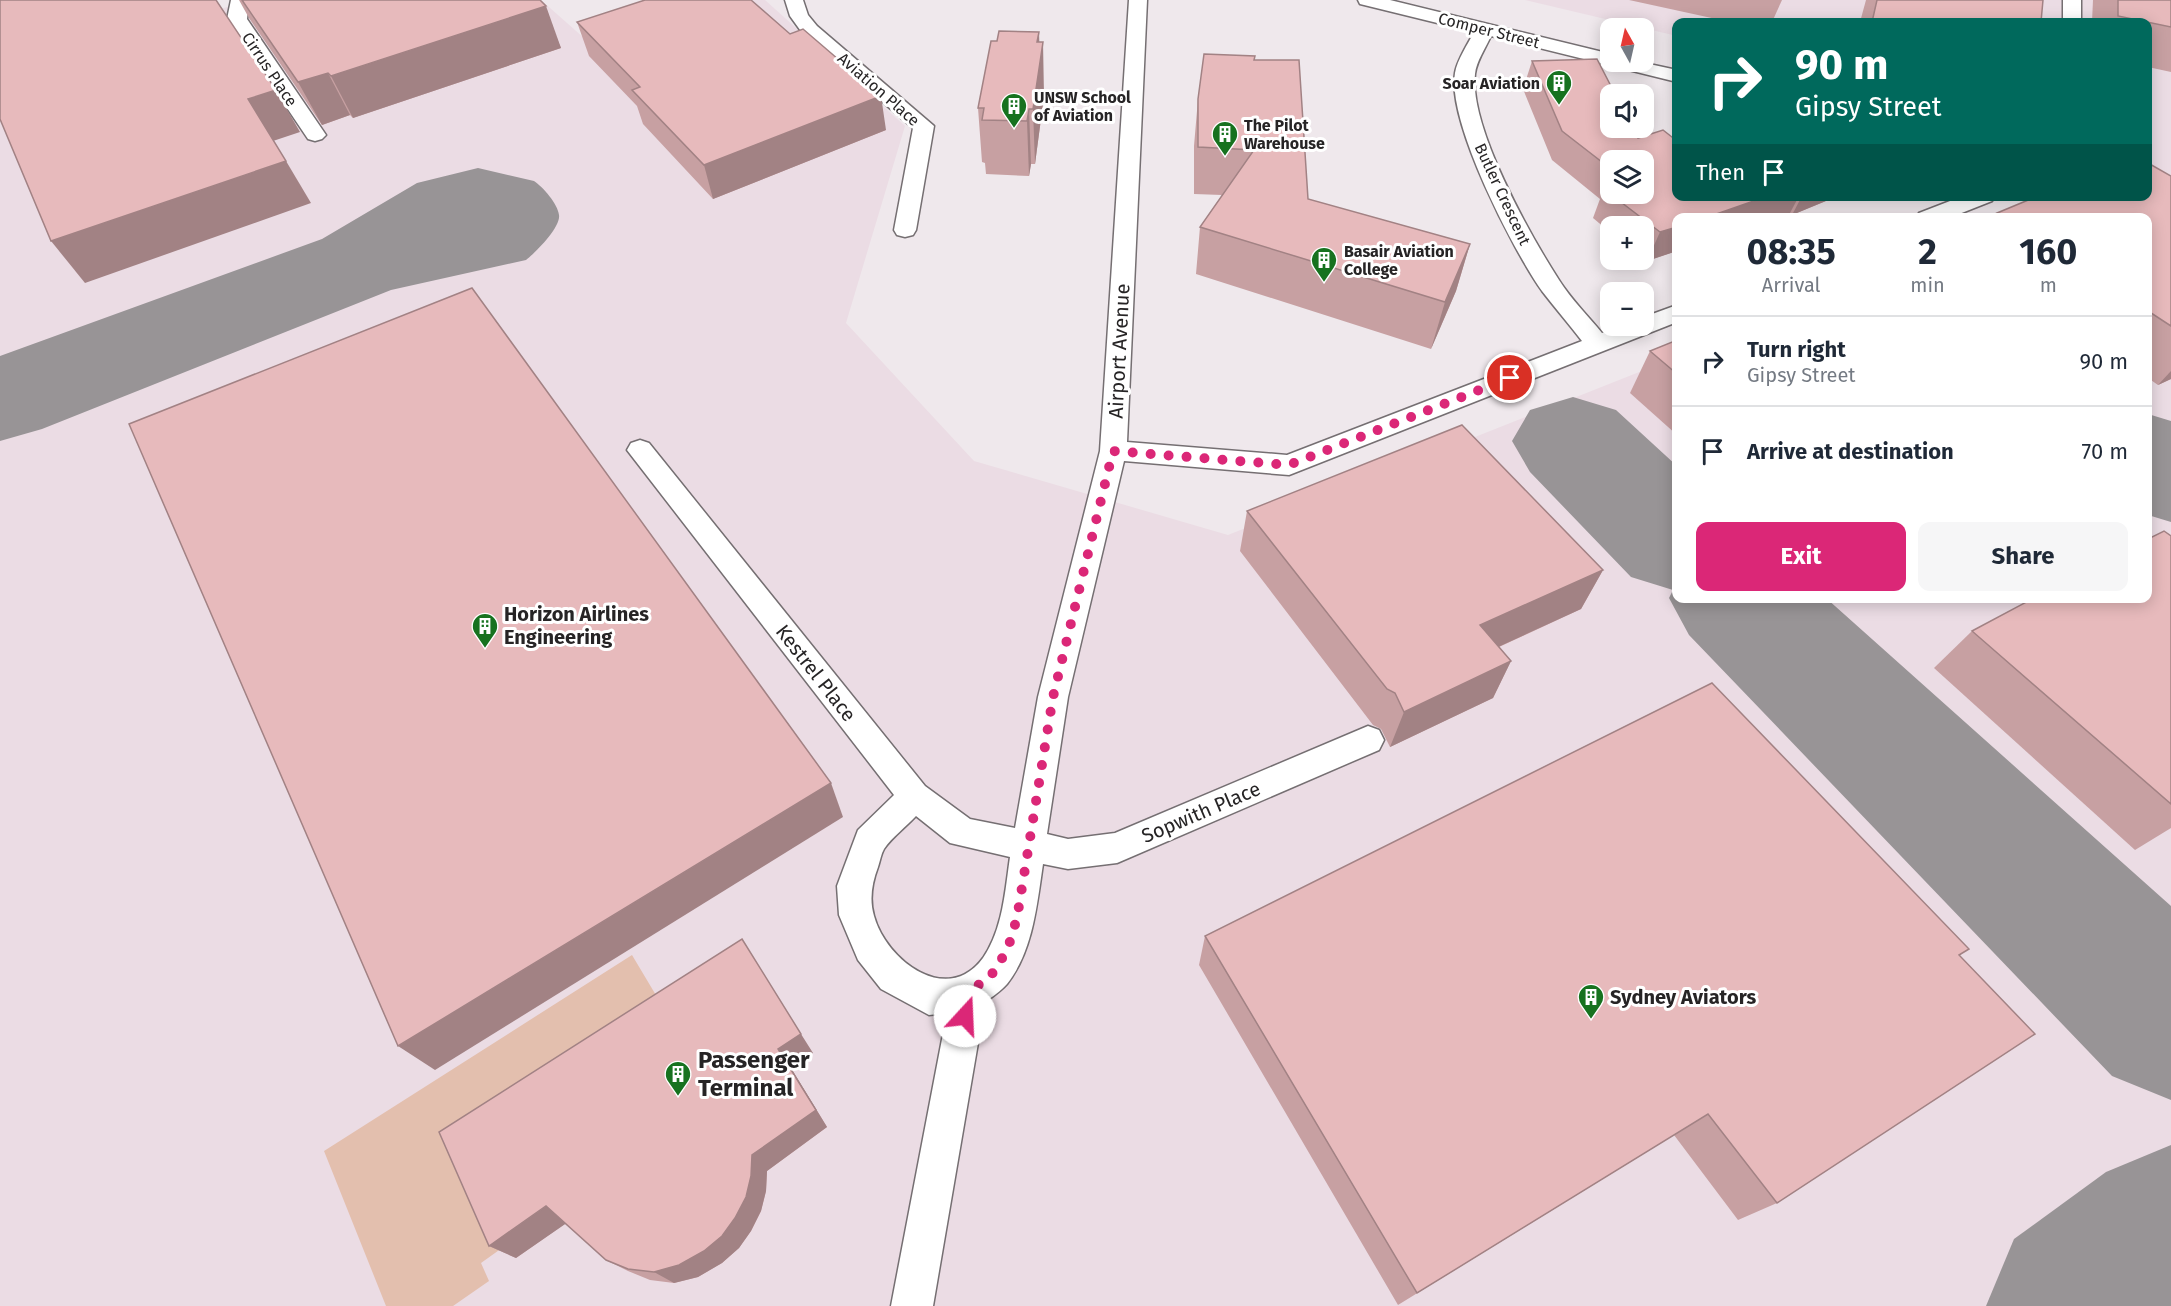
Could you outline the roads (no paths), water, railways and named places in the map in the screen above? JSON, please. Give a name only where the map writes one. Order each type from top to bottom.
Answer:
[{"type":"lane","name":"Cirrus Place","points":[[240,0],[237,19],[315,135]]},
{"type":"lane","name":"Aviation Place","points":[[794,0],[799,16],[810,30],[924,126],[905,230]]},
{"type":"lane","name":"Airport Avenue","points":[[969,993],[994,972],[1008,948],[1017,918],[1053,697],[1113,451],[1138,0]]},
{"type":"lane","name":"Comper Street","points":[[1367,0],[1600,57]]},
{"type":"lane","points":[[2072,0],[2072,18]]},
{"type":"lane","name":"Butler Crescent","points":[[1485,29],[1465,73],[1468,115],[1482,153],[1520,232],[1551,286],[1598,344]]},
{"type":"lane","points":[[1654,71],[1672,75]]},
{"type":"lane","points":[[1939,213],[1967,201]]},
{"type":"lane","points":[[1113,451],[1289,465],[1672,315]]},
{"type":"lane","name":"Kestrel Place","points":[[640,450],[914,796],[962,832],[1027,847]]},
{"type":"lane","name":"Sopwith Place","points":[[1027,847],[1068,854],[1117,848],[1368,740]]},
{"type":"lane","points":[[912,1306],[969,993],[929,997],[894,977],[870,948],[856,915],[854,886],[870,841],[914,796]]},
{"type":"place","name":"Soar Aviation","points":[[1559,106]]},
{"type":"place","name":"UNSW School of Aviation","points":[[1014,129]]},
{"type":"place","name":"The Pilot Warehouse","points":[[1225,157]]},
{"type":"place","name":"Basair Aviation College","points":[[1324,283]]},
{"type":"place","name":"Horizon Airlines Engineering","points":[[485,649]]},
{"type":"place","name":"Sydney Aviators","points":[[1591,1020]]},
{"type":"place","name":"Passenger Terminal","points":[[678,1097]]}]
